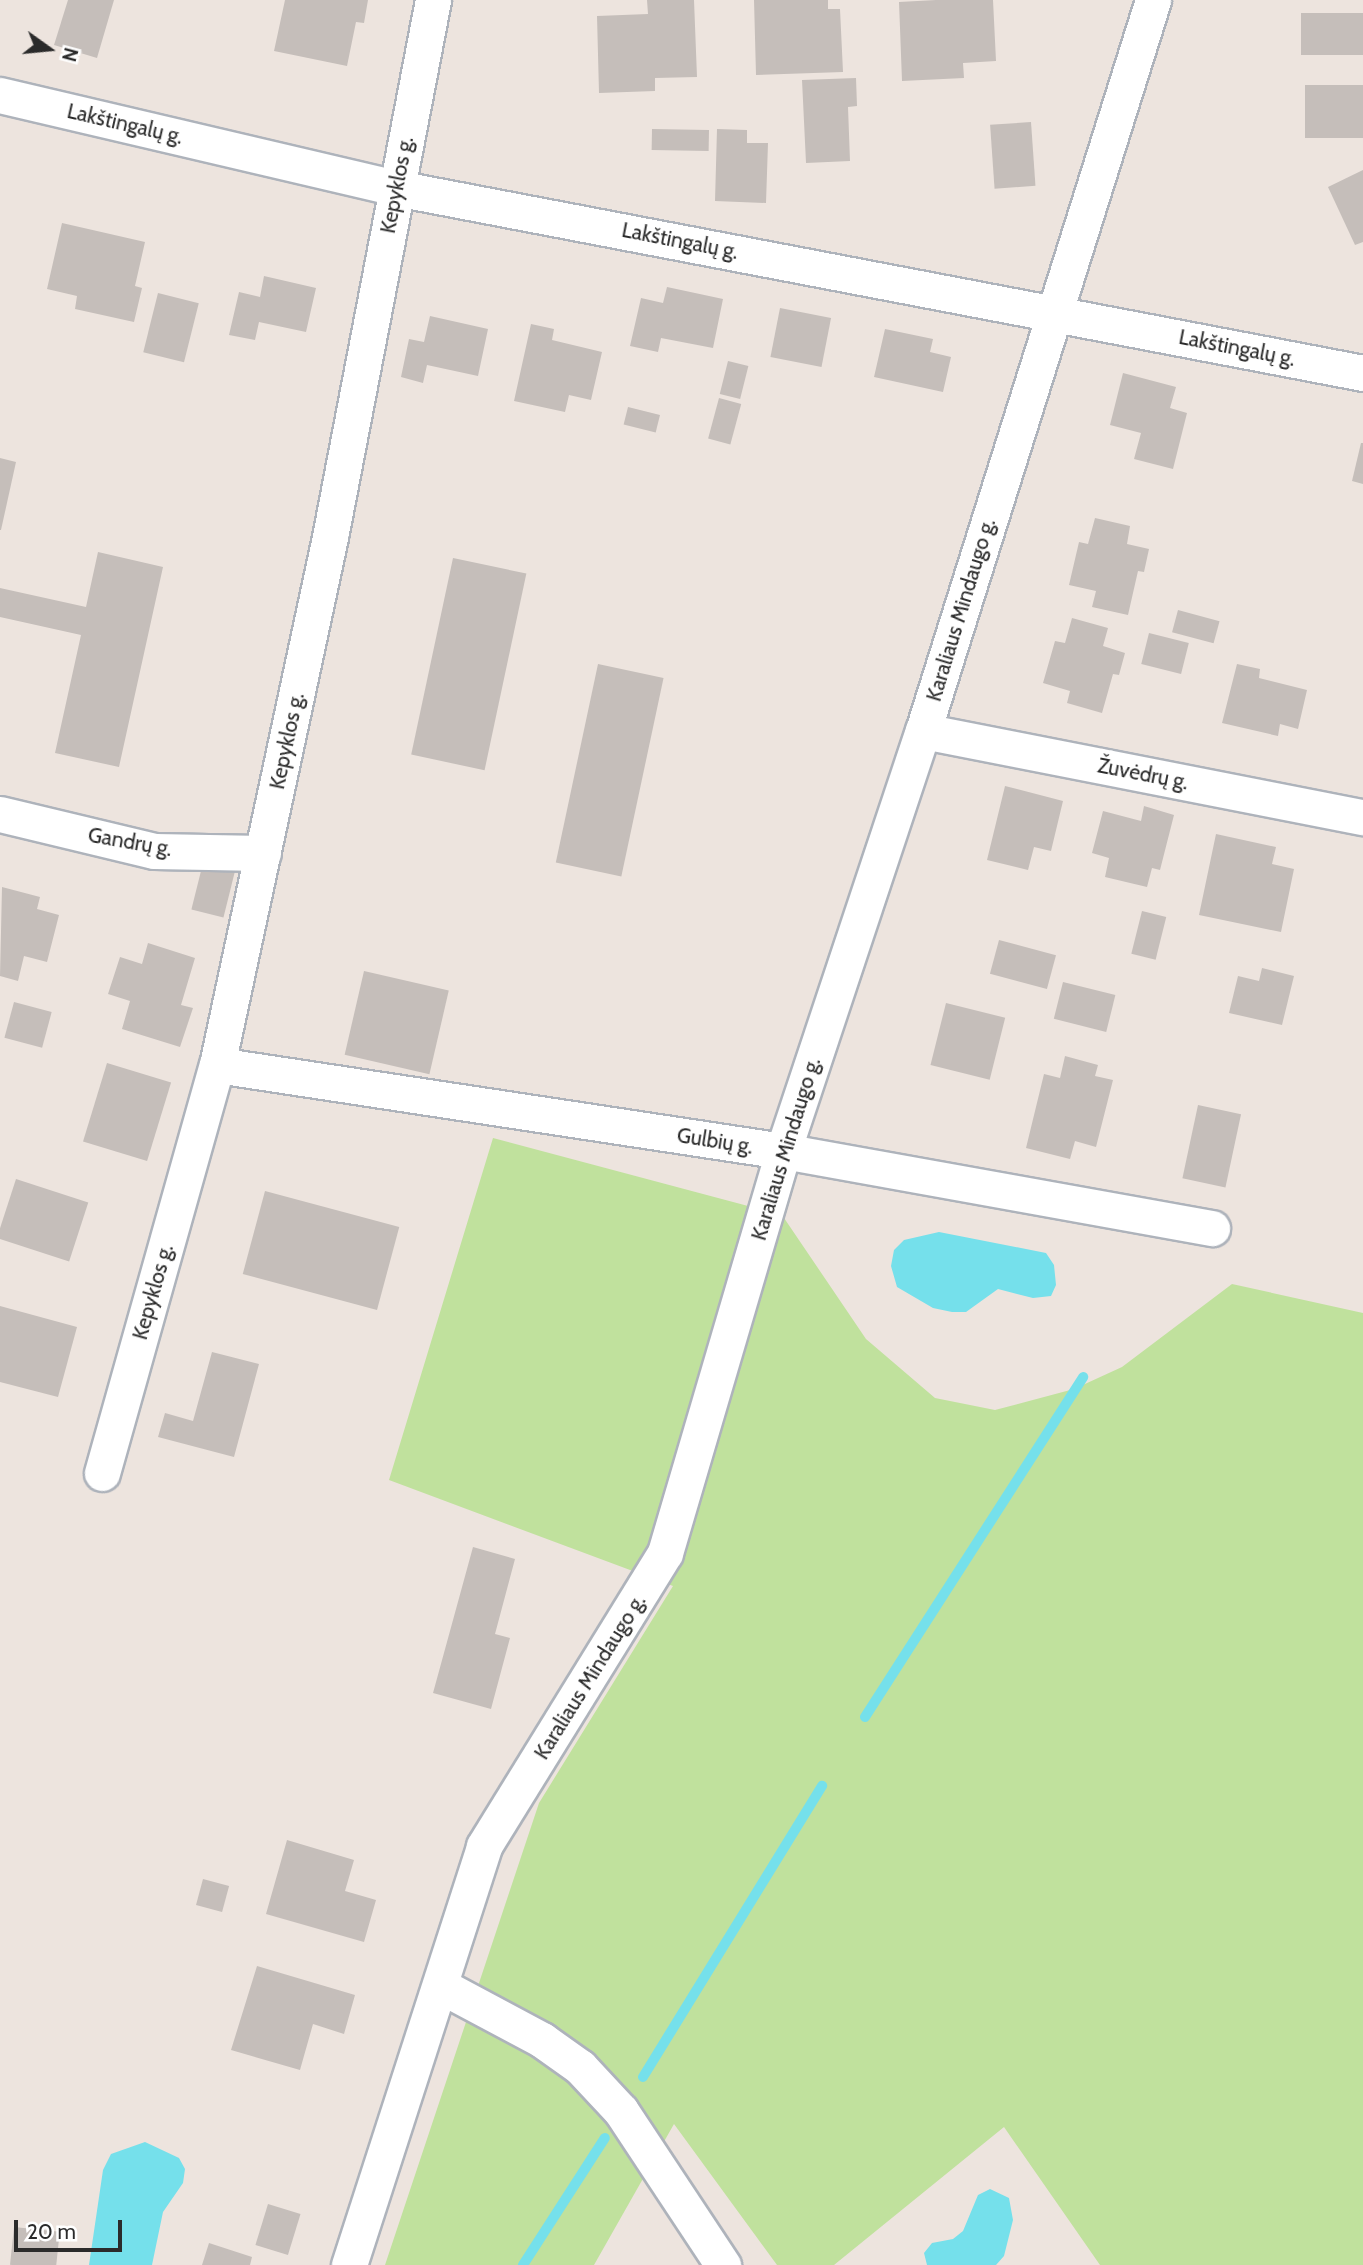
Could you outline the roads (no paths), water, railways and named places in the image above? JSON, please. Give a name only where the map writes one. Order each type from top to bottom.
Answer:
[{"type":"street","name":"Kepyklos g.","points":[[102,1473],[217,1065],[330,537],[433,0]]},
{"type":"street","name":"Karaliaus Mindaugo g.","points":[[349,2265],[484,1846],[665,1553],[783,1151],[923,731],[1153,0]]},
{"type":"street","name":"Lakštingalų g.","points":[[0,95],[396,188],[1055,311],[1363,373]]},
{"type":"street","name":"Žuvėdrų g.","points":[[923,731],[1363,817]]},
{"type":"street","name":"Gandrų g.","points":[[0,814],[154,851],[263,853]]},
{"type":"street","name":"Gulbių g.","points":[[217,1065],[783,1151],[1212,1228]]},
{"type":"street","points":[[441,1986],[542,2040],[580,2067],[621,2111],[723,2265]]},
{"type":"water","points":[[939,1232],[1046,1253],[1054,1265],[1056,1285],[1051,1296],[1033,1298],[998,1289],[966,1312],[952,1312],[933,1308],[897,1287],[891,1266],[894,1250],[904,1240]]},
{"type":"water","points":[[145,2142],[179,2158],[185,2169],[183,2183],[163,2212],[152,2265],[89,2265],[103,2170],[111,2154]]},
{"type":"water","points":[[990,2189],[1009,2198],[1013,2220],[1004,2256],[996,2265],[927,2265],[924,2253],[932,2243],[953,2239],[963,2231],[978,2195]]},
{"type":"waterway","points":[[865,1717],[1083,1377]]},
{"type":"waterway","points":[[643,2077],[822,1786]]},
{"type":"waterway","points":[[523,2265],[605,2138]]}]
